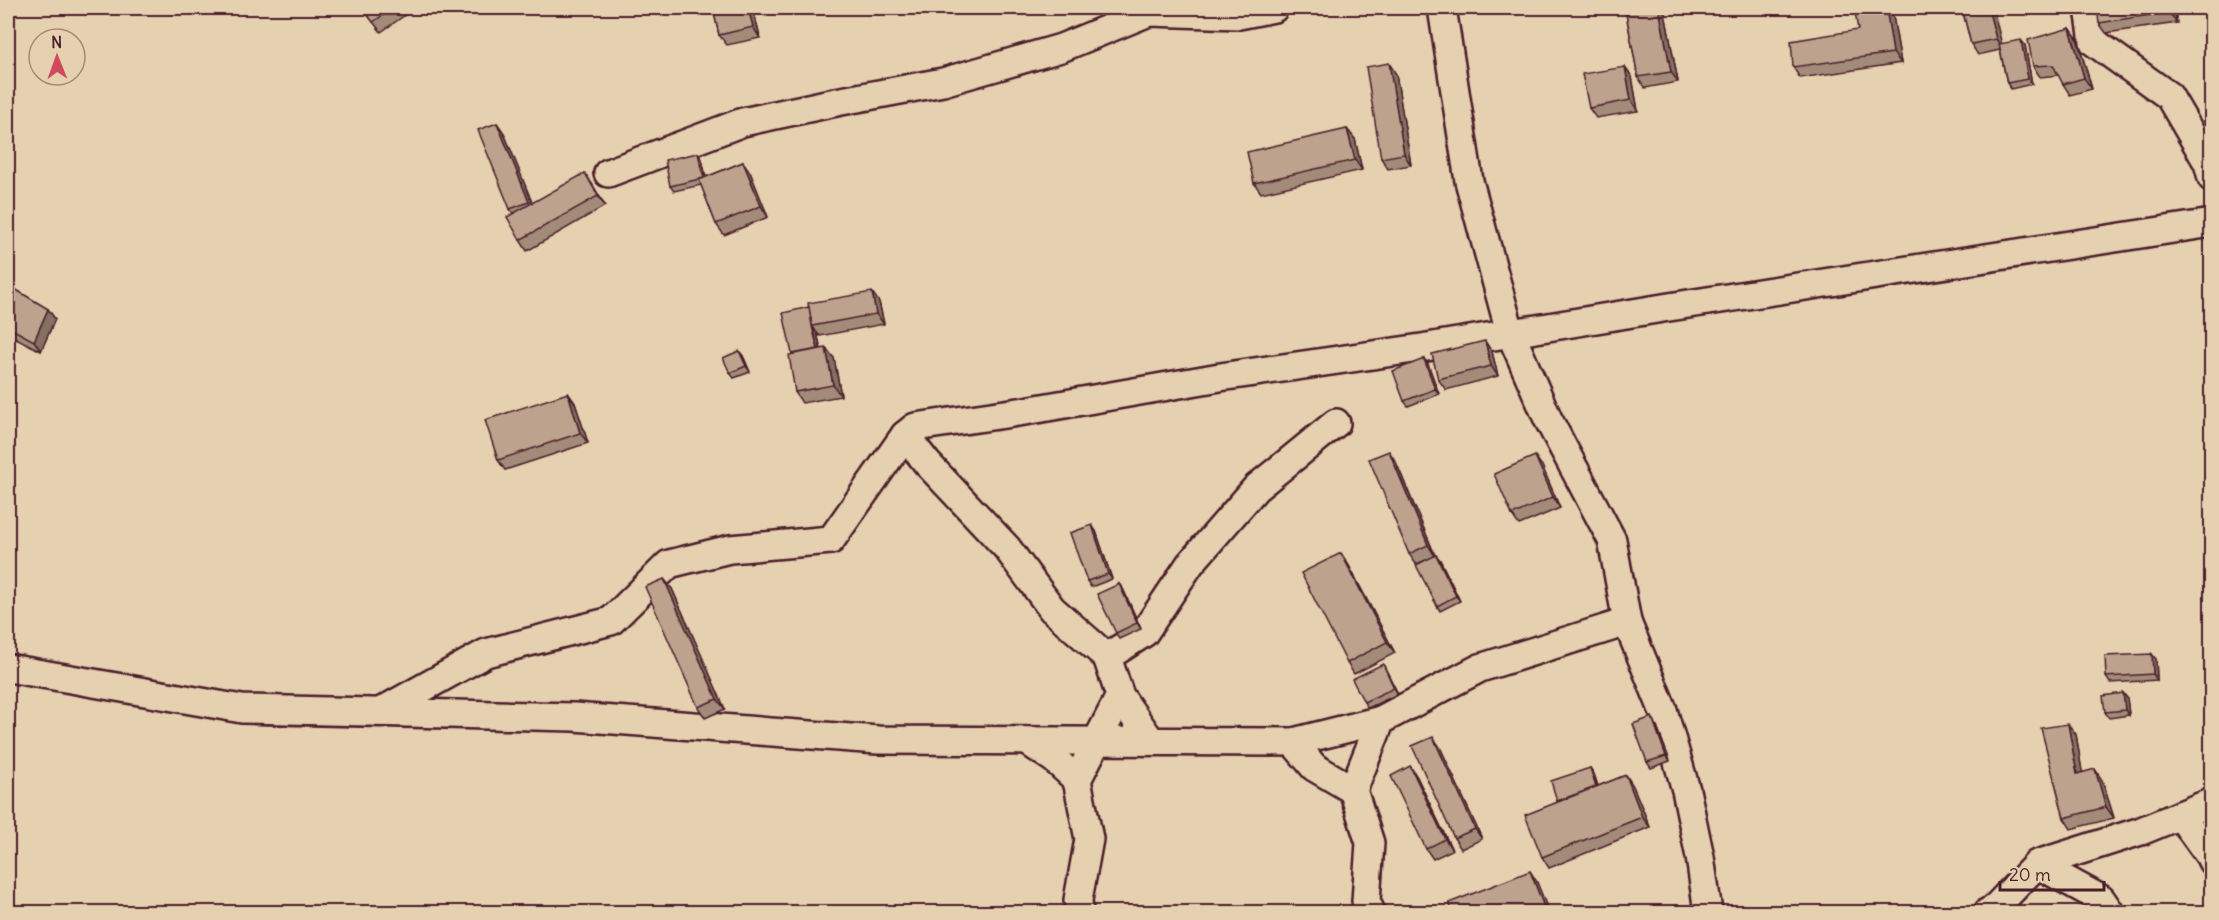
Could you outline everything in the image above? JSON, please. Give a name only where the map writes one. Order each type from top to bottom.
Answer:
[{"type":"street","points":[[608,173],[742,122],[944,82],[1061,48],[1149,12],[1239,15],[1275,8]]},
{"type":"street","points":[[1442,8],[1469,182],[1510,333],[1548,419],[1611,540],[1627,622],[1663,710],[1686,790],[1700,857],[1708,912]]},
{"type":"street","points":[[2089,8],[2094,42],[2169,96],[2208,163],[2211,178]]},
{"type":"street","points":[[380,712],[486,653],[611,621],[669,564],[730,549],[831,540],[905,435],[915,427],[1025,411],[1220,377],[2211,223]]},
{"type":"street","points":[[1107,657],[1144,633],[1190,564],[1256,488],[1336,423]]},
{"type":"street","points":[[905,435],[927,463],[1007,548],[1052,609],[1107,657],[1120,696],[1151,741]]},
{"type":"street","points":[[8,668],[242,709],[574,717],[878,740],[1293,742],[1382,720],[1480,668],[1627,622]]},
{"type":"street","points":[[1077,780],[1120,696]]},
{"type":"street","points":[[1371,912],[1366,901],[1370,843],[1353,790],[1382,720]]},
{"type":"street","points":[[1027,741],[1054,759],[1077,780],[1089,839],[1077,900],[1079,912]]},
{"type":"street","points":[[1293,742],[1314,767],[1353,790]]},
{"type":"street","points":[[1988,912],[1992,911],[2037,864],[2141,831],[2211,802]]},
{"type":"street","points":[[2180,815],[2210,855],[2211,861]]},
{"type":"street","points":[[2037,864],[2101,899],[2110,912]]},
{"type":"building","points":[[363,8],[393,8],[373,22]]},
{"type":"building","points":[[713,8],[748,8],[753,27],[719,35]]},
{"type":"building","points":[[1625,8],[1659,8],[1671,72],[1638,77]]},
{"type":"building","points":[[1886,8],[1893,53],[1793,67],[1791,41],[1858,30],[1855,12]]},
{"type":"building","points":[[1962,8],[1988,8],[1996,39],[1971,44]]},
{"type":"building","points":[[2097,8],[2169,8],[2169,12],[2099,23]]},
{"type":"building","points":[[2070,28],[2084,78],[2063,84],[2053,65],[2033,66],[2028,40]]},
{"type":"building","points":[[2021,40],[2028,79],[2007,83],[1999,44]]},
{"type":"building","points":[[1389,63],[1404,154],[1381,158],[1366,67]]},
{"type":"building","points":[[1625,67],[1631,100],[1589,108],[1582,74]]},
{"type":"building","points":[[497,123],[529,202],[510,209],[478,130]]},
{"type":"building","points":[[1347,129],[1355,160],[1254,183],[1247,152]]},
{"type":"building","points":[[698,153],[704,178],[670,186],[665,160]]},
{"type":"building","points":[[743,162],[761,206],[716,224],[699,180]]},
{"type":"building","points":[[585,173],[598,196],[520,240],[507,217]]},
{"type":"building","points":[[8,285],[48,309],[34,341],[8,327]]},
{"type":"building","points":[[872,292],[876,314],[812,326],[808,303]]},
{"type":"building","points":[[809,307],[818,349],[792,354],[783,313]]},
{"type":"building","points":[[1485,341],[1491,366],[1438,379],[1432,354]]},
{"type":"building","points":[[826,348],[833,385],[795,392],[789,355]]},
{"type":"building","points":[[739,351],[746,366],[730,373],[723,358]]},
{"type":"building","points":[[1424,359],[1435,389],[1404,401],[1393,371]]},
{"type":"building","points":[[568,393],[580,433],[498,460],[485,420]]},
{"type":"building","points":[[1389,451],[1428,545],[1409,554],[1369,459]]},
{"type":"building","points":[[1535,456],[1553,497],[1512,515],[1494,474]]},
{"type":"building","points":[[1092,525],[1108,574],[1087,581],[1070,533]]},
{"type":"building","points":[[1341,553],[1387,642],[1347,663],[1301,573]]},
{"type":"building","points":[[1436,555],[1456,596],[1437,606],[1416,565]]},
{"type":"building","points":[[664,579],[717,699],[698,707],[645,587]]},
{"type":"building","points":[[1119,584],[1137,623],[1116,633],[1097,594]]},
{"type":"building","points":[[2152,654],[2153,674],[2106,677],[2105,656]]},
{"type":"building","points":[[1383,664],[1394,688],[1364,702],[1352,679]]},
{"type":"building","points":[[2123,693],[2125,710],[2105,712],[2103,696]]},
{"type":"building","points":[[1652,717],[1666,756],[1647,762],[1633,724]]},
{"type":"building","points":[[2068,724],[2077,774],[2095,769],[2106,807],[2064,818],[2041,728]]},
{"type":"building","points":[[1433,737],[1475,829],[1454,838],[1412,746]]},
{"type":"building","points":[[1410,766],[1445,839],[1426,849],[1391,776]]},
{"type":"building","points":[[1590,768],[1596,787],[1557,801],[1551,781]]},
{"type":"building","points":[[1626,775],[1642,817],[1542,857],[1525,815]]},
{"type":"building","points":[[1530,871],[1546,912],[1453,912],[1449,903]]}]
